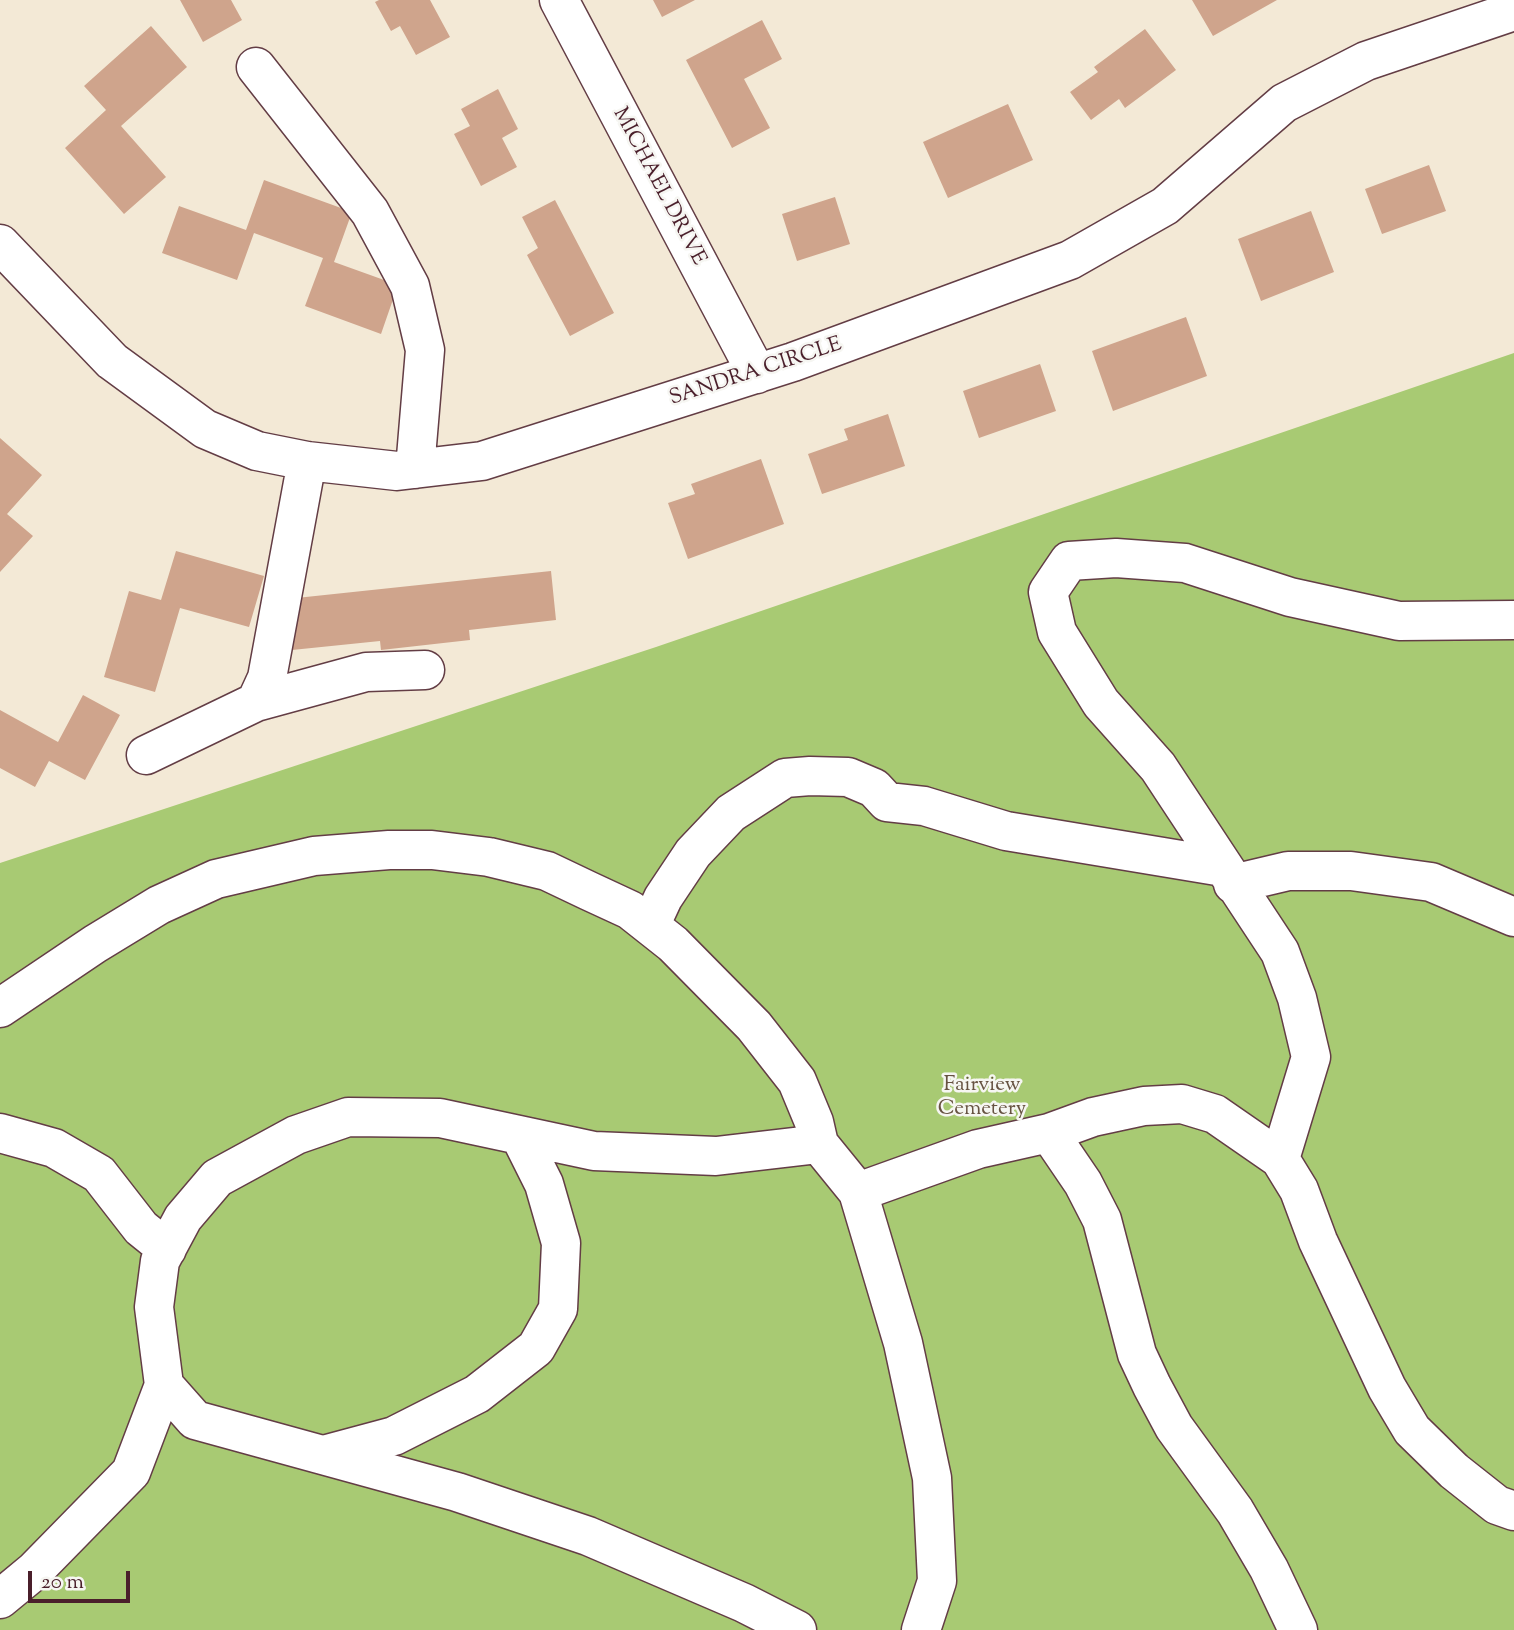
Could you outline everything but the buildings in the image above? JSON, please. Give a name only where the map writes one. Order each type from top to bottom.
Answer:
[{"type":"street","name":"MICHAEL DRIVE","points":[[559,0],[757,373]]},
{"type":"street","name":"SANDRA CIRCLE","points":[[0,244],[112,361],[205,429],[257,451],[307,461],[397,471],[482,461],[757,373],[1070,260],[1166,205],[1284,103],[1366,61],[1514,11]]},
{"type":"street","points":[[256,67],[370,212],[410,286],[425,350],[415,469]]},
{"type":"street","points":[[256,702],[267,678],[307,461]]},
{"type":"street","points":[[1280,1159],[1311,1057],[1297,998],[1280,953],[1158,767],[1101,703],[1057,632],[1048,592],[1069,561],[1116,558],[1185,563],[1290,597],[1399,621],[1514,620]]},
{"type":"street","points":[[146,755],[256,702],[366,672],[425,670]]},
{"type":"street","points":[[650,926],[663,898],[693,853],[731,813],[785,778],[810,776],[848,777],[874,788],[887,802],[924,806],[1006,831],[1228,876],[1289,871],[1351,871],[1431,882],[1514,917]]},
{"type":"street","points":[[0,1008],[159,905],[216,879],[314,856],[432,850],[489,857],[547,871],[630,910],[707,976],[754,1026],[797,1081],[814,1122],[819,1144],[858,1192],[903,1343],[932,1478],[937,1581],[921,1630]]},
{"type":"street","points":[[858,1192],[978,1149],[1049,1133],[1105,1114],[1144,1106],[1182,1104],[1214,1114],[1280,1159],[1299,1190],[1318,1241],[1387,1388],[1412,1430],[1454,1471],[1497,1505],[1514,1511]]},
{"type":"street","points":[[0,1599],[34,1571],[131,1472],[164,1385],[154,1307],[160,1261],[183,1218],[217,1178],[296,1136],[348,1116],[440,1118],[594,1151],[716,1156],[819,1144]]},
{"type":"street","points":[[0,1133],[54,1148],[99,1174],[141,1228],[167,1249]]},
{"type":"street","points":[[1049,1133],[1083,1183],[1102,1220],[1137,1354],[1152,1386],[1174,1427],[1235,1511],[1269,1569],[1298,1630]]},
{"type":"street","points":[[327,1454],[394,1436],[477,1394],[536,1348],[558,1309],[561,1243],[544,1184],[520,1136]]},
{"type":"street","points":[[164,1385],[195,1420],[327,1454],[457,1492],[588,1536],[744,1603],[797,1630]]},
{"type":"green space","name":"Fairview Cemetery","points":[[1514,353],[1514,1630],[0,1630],[0,863],[656,647]]}]
